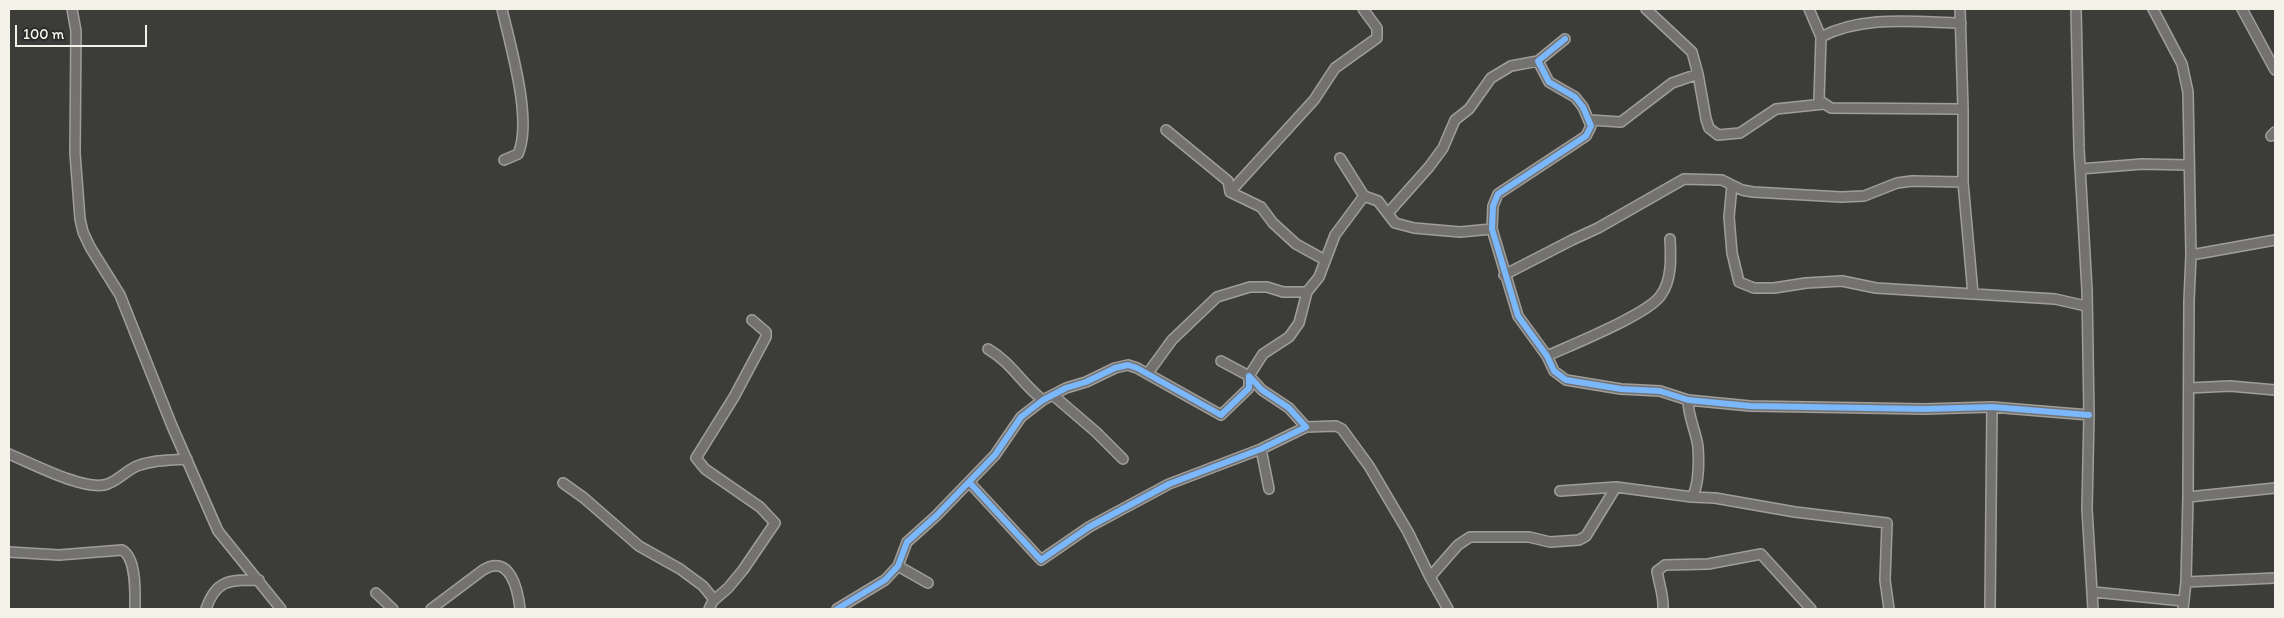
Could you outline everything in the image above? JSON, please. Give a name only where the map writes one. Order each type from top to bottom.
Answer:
[{"type":"street","points":[[72,9],[76,31],[75,153],[80,219],[83,232],[90,247],[120,295],[218,531],[281,609]]},
{"type":"street","points":[[502,9],[517,77],[523,126],[518,154],[504,160]]},
{"type":"street","points":[[1230,192],[1314,100],[1335,68],[1377,38],[1377,28],[1363,9]]},
{"type":"street","points":[[1646,9],[1692,52],[1706,119],[1710,128],[1718,135],[1740,133],[1776,109],[1824,104]]},
{"type":"street","points":[[1809,9],[1821,37],[1820,100],[1824,104],[1831,108],[1963,109]]},
{"type":"street","points":[[1960,9],[1963,182],[1973,294]]},
{"type":"street","points":[[2076,9],[2080,169],[2087,290],[2089,415],[2087,509],[2094,592],[2093,609]]},
{"type":"street","points":[[2094,592],[2183,605],[2186,582],[2191,255],[2188,92],[2182,64],[2153,9]]},
{"type":"street","points":[[2242,9],[2275,70]]},
{"type":"street","points":[[1821,37],[1835,30],[1872,22],[1961,23]]},
{"type":"street","points":[[1389,212],[1429,167],[1443,148],[1455,120],[1469,109],[1491,78],[1511,66],[1538,61],[1565,39]]},
{"type":"street","points":[[1538,61],[1550,82],[1575,97],[1590,120],[1591,126],[1586,136],[1498,194],[1493,206],[1492,229],[1504,275],[1518,316],[1547,356],[1554,371],[1566,380],[1621,389],[1660,391],[1688,400],[1750,406],[1925,409],[1992,406],[2089,415]]},
{"type":"street","points":[[1590,120],[1621,122],[1672,83],[1698,74]]},
{"type":"street","points":[[1166,130],[1228,181],[1230,192]]},
{"type":"street","points":[[1340,158],[1364,196],[1378,202],[1389,212],[1395,223],[1414,228],[1460,232],[1492,229]]},
{"type":"street","points":[[2080,169],[2142,164],[2188,165]]},
{"type":"street","points":[[1504,275],[1598,228],[1684,180],[1722,180],[1742,190],[1753,192],[1841,197],[1864,196],[1897,183],[1912,181],[1963,182]]},
{"type":"street","points":[[1732,185],[1729,217],[1732,254],[1740,282],[1754,288],[1774,288],[1806,283],[1842,281],[1876,288],[2054,299],[2086,306]]},
{"type":"street","points":[[1230,192],[1261,207],[1273,223],[1296,244],[1325,260]]},
{"type":"street","points":[[837,609],[885,580],[898,566],[907,542],[995,454],[1021,417],[1043,400],[1054,396],[1066,388],[1086,382],[1115,368],[1128,365],[1148,373],[1221,415],[1249,388],[1249,376],[1264,354],[1289,337],[1299,324],[1307,292],[1319,277],[1335,235],[1364,196]]},
{"type":"street","points":[[1547,356],[1634,315],[1661,296],[1667,282],[1670,239]]},
{"type":"street","points":[[2191,255],[2275,240]]},
{"type":"street","points":[[1148,373],[1172,340],[1217,297],[1250,287],[1267,287],[1283,292],[1307,292]]},
{"type":"street","points":[[711,605],[743,570],[776,523],[760,506],[705,469],[696,458],[734,398],[766,337],[766,332],[752,320]]},
{"type":"street","points":[[988,349],[1002,358],[1032,392],[1043,400]]},
{"type":"street","points":[[1221,362],[1249,376],[1262,390],[1289,408],[1306,427]]},
{"type":"street","points":[[2189,388],[2230,386],[2275,390]]},
{"type":"street","points":[[1054,396],[1096,432],[1123,459]]},
{"type":"street","points":[[1688,400],[1688,413],[1698,446],[1696,486],[1692,497]]},
{"type":"street","points":[[1990,609],[1992,406]]},
{"type":"street","points":[[969,482],[1041,560],[1089,528],[1170,484],[1261,449],[1306,427],[1336,426],[1342,428],[1369,466],[1408,532],[1448,609]]},
{"type":"street","points":[[1261,449],[1269,489]]},
{"type":"street","points":[[9,454],[55,475],[95,485],[105,485],[137,466],[154,462],[187,459]]},
{"type":"street","points":[[562,483],[584,498],[639,546],[680,569],[703,586],[711,593],[711,605]]},
{"type":"street","points":[[1430,577],[1458,545],[1470,538],[1529,537],[1550,542],[1579,540],[1586,536],[1616,487]]},
{"type":"street","points":[[1560,491],[1616,487],[1692,497],[1715,498],[1795,512],[1887,523],[1886,580],[1889,609]]},
{"type":"street","points":[[2188,497],[2275,488]]},
{"type":"street","points":[[9,552],[59,554],[122,550],[130,558],[132,567],[134,609]]},
{"type":"street","points":[[1663,609],[1663,598],[1658,585],[1657,571],[1665,565],[1708,564],[1761,554],[1811,609]]},
{"type":"street","points":[[431,609],[484,570],[490,566],[497,565],[506,570],[514,581],[520,609]]},
{"type":"street","points":[[898,566],[928,583]]},
{"type":"street","points":[[2186,582],[2275,578]]},
{"type":"street","points":[[206,609],[210,595],[220,585],[234,580],[259,580]]},
{"type":"street","points":[[376,594],[393,609]]},
{"type":"cycle path","points":[[1565,39],[1538,61],[1549,82],[1575,97],[1583,107],[1591,126],[1586,136],[1498,194],[1493,206],[1492,229],[1518,316],[1547,356],[1554,371],[1566,380],[1621,389],[1660,391],[1688,400],[1750,406],[1925,409],[1992,407],[2089,415]]},
{"type":"cycle path","points":[[837,609],[885,580],[898,566],[907,542],[936,516],[995,455],[1021,417],[1043,400],[1066,388],[1086,382],[1115,368],[1128,365],[1137,368],[1221,415],[1249,388],[1249,376],[1262,390],[1289,408],[1306,427],[1261,449],[1169,484],[1089,527],[1041,560],[969,482]]}]
